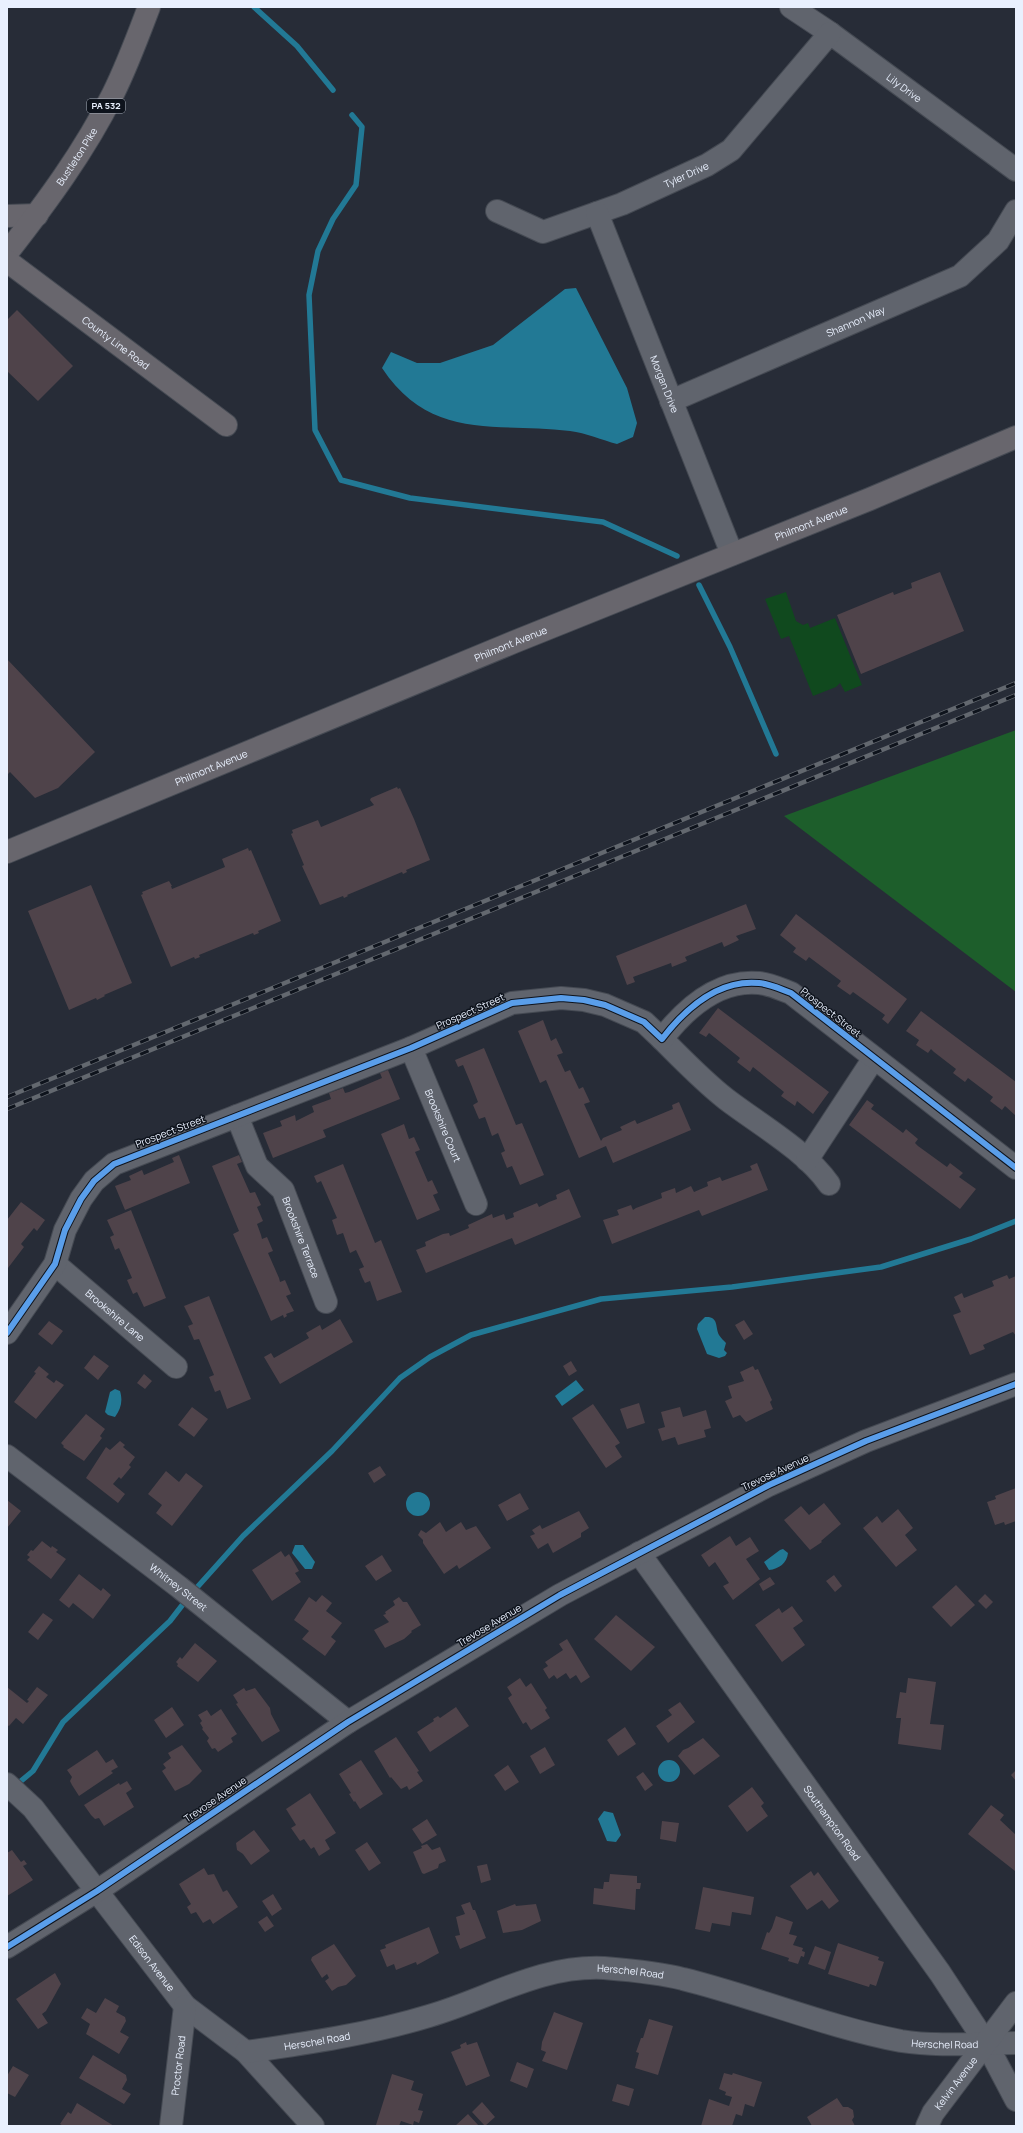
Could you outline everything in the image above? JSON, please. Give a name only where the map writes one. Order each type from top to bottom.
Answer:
[{"type":"main road","name":"Bustleton Pike","points":[[7,253],[67,173],[99,120],[113,93],[149,7]]},
{"type":"main road","points":[[7,216],[37,215]]},
{"type":"main road","name":"County Line Road","points":[[7,261],[226,425]]},
{"type":"main road","name":"Philmont Avenue","points":[[7,852],[506,645],[1016,437]]},
{"type":"street","name":"Lily Drive","points":[[791,7],[830,33],[1016,170]]},
{"type":"street","name":"Tyler Drive","points":[[497,211],[543,232],[598,213],[707,166],[731,150],[830,33]]},
{"type":"street","name":"Shannon Way","points":[[671,401],[960,276],[998,241],[1016,211]]},
{"type":"street","name":"Morgan Drive","points":[[598,213],[732,554]]},
{"type":"street","name":"Prospect Street","points":[[662,1039],[676,1020],[705,998],[732,986],[760,983],[791,993],[1016,1168]]},
{"type":"street","name":"Prospect Street","points":[[7,1332],[55,1264],[65,1230],[81,1199],[94,1181],[114,1164],[411,1048],[512,1003],[561,998],[591,1002],[644,1022],[692,1070],[724,1098],[807,1160],[820,1172],[829,1184]]},
{"type":"street","name":"Brookshire Court","points":[[411,1048],[476,1204]]},
{"type":"street","points":[[807,1160],[874,1058]]},
{"type":"street","name":"Brookshire Terrace","points":[[237,1116],[257,1166],[283,1190],[326,1302]]},
{"type":"street","name":"Brookshire Lane","points":[[55,1264],[176,1367]]},
{"type":"street","name":"Trevose Avenue","points":[[7,1947],[97,1891],[348,1722],[560,1595],[639,1552],[769,1485],[866,1441],[1016,1384]]},
{"type":"street","name":"Whitney Street","points":[[7,1456],[201,1604],[348,1722]]},
{"type":"street","name":"Southampton Road","points":[[639,1552],[940,1973],[986,2043],[1016,2100]]},
{"type":"street","name":"Edison Avenue","points":[[7,1784],[24,1799],[185,2006],[246,2052],[313,2126]]},
{"type":"street","name":"Herschel Road","points":[[246,2052],[385,2030],[433,2015],[506,1986],[547,1974],[603,1968],[681,1978],[901,2041],[947,2045],[1016,2043]]},
{"type":"street","name":"Kelvin Avenue","points":[[927,2126],[933,2113],[1016,2004]]},
{"type":"street","name":"Proctor Road","points":[[171,2126],[185,2006]]},
{"type":"green space","points":[[786,592],[796,621],[803,625],[808,623],[810,628],[835,618],[862,685],[845,692],[840,683],[836,687],[813,696],[789,636],[781,639],[765,599]]},
{"type":"green space","points":[[1016,730],[1016,992],[784,816]]},
{"type":"water","points":[[576,288],[627,388],[637,423],[633,437],[617,444],[570,431],[491,427],[467,424],[444,418],[422,408],[401,392],[382,368],[391,352],[417,363],[440,363],[493,345],[565,289]]},
{"type":"water","points":[[705,1317],[713,1318],[715,1320],[719,1335],[726,1343],[724,1350],[727,1353],[725,1356],[719,1358],[707,1354],[697,1329],[698,1324]]},
{"type":"water","points":[[576,1380],[584,1390],[562,1406],[555,1396]]},
{"type":"water","points":[[115,1389],[120,1391],[121,1402],[119,1411],[115,1417],[108,1415],[105,1412],[110,1392]]},
{"type":"water","points":[[418,1492],[427,1495],[430,1504],[427,1513],[418,1516],[409,1513],[406,1504],[409,1495]]},
{"type":"water","points":[[295,1545],[303,1545],[315,1562],[312,1569],[305,1569],[292,1553]]},
{"type":"water","points":[[783,1549],[788,1553],[784,1563],[779,1567],[769,1570],[764,1562]]},
{"type":"water","points":[[669,1760],[673,1761],[679,1767],[679,1775],[673,1781],[669,1782],[665,1781],[659,1775],[658,1771],[659,1767],[665,1761]]},
{"type":"water","points":[[604,1811],[613,1813],[621,1835],[616,1842],[607,1841],[598,1819]]},
{"type":"building","points":[[17,310],[73,366],[38,401],[7,371],[7,320]]},
{"type":"building","points":[[940,572],[964,631],[861,674],[837,615],[893,592],[894,595],[912,588],[911,583]]},
{"type":"building","points":[[7,659],[95,752],[58,788],[35,798],[10,772],[7,775]]},
{"type":"building","points":[[397,787],[398,789],[400,788],[430,860],[406,870],[407,872],[403,874],[402,872],[347,895],[348,896],[344,898],[343,896],[320,905],[302,866],[304,865],[291,834],[293,833],[292,830],[318,820],[321,827],[374,805],[370,800],[371,798]]},
{"type":"building","points":[[248,848],[249,851],[251,850],[281,921],[258,931],[259,933],[254,935],[253,933],[199,955],[200,957],[195,959],[194,957],[171,967],[141,895],[143,894],[142,892],[169,881],[172,889],[225,867],[222,859]]},
{"type":"building","points":[[91,885],[132,983],[104,995],[105,996],[97,1000],[96,998],[69,1010],[28,911]]},
{"type":"building","points":[[746,904],[756,929],[736,936],[739,940],[724,947],[722,942],[685,957],[687,961],[672,967],[671,963],[633,977],[635,982],[627,985],[616,956]]},
{"type":"building","points":[[796,914],[907,999],[888,1024],[882,1019],[885,1015],[853,992],[850,995],[837,986],[841,981],[809,957],[806,961],[793,952],[796,948],[780,935]]},
{"type":"building","points":[[718,1008],[829,1092],[813,1114],[797,1101],[795,1106],[781,1096],[784,1092],[753,1067],[750,1072],[737,1062],[740,1058],[709,1033],[706,1037],[699,1033]]},
{"type":"building","points":[[921,1011],[1016,1082],[1016,1116],[1005,1106],[1002,1110],[990,1101],[993,1097],[968,1078],[965,1082],[953,1073],[956,1069],[931,1049],[928,1053],[916,1045],[919,1040],[906,1031]]},
{"type":"building","points":[[543,1020],[551,1041],[556,1038],[563,1053],[557,1055],[565,1072],[570,1070],[579,1089],[583,1087],[590,1102],[584,1104],[601,1141],[603,1138],[622,1130],[620,1127],[635,1120],[637,1124],[673,1109],[672,1105],[679,1102],[691,1130],[613,1163],[606,1146],[579,1158],[546,1080],[540,1083],[518,1031]]},
{"type":"building","points":[[484,1048],[516,1125],[522,1123],[544,1175],[520,1185],[512,1166],[507,1168],[501,1153],[505,1151],[498,1133],[492,1136],[485,1117],[479,1119],[473,1105],[478,1102],[471,1084],[463,1065],[458,1067],[455,1060]]},
{"type":"building","points":[[388,1070],[400,1099],[323,1130],[326,1137],[273,1158],[263,1133],[282,1126],[280,1121],[295,1115],[296,1121],[314,1112],[312,1106],[331,1099],[329,1093],[343,1088],[345,1093],[349,1092],[382,1078],[380,1073]]},
{"type":"building","points":[[867,1100],[874,1105],[871,1109],[903,1133],[906,1129],[918,1139],[915,1143],[918,1146],[947,1167],[950,1163],[963,1173],[959,1177],[976,1189],[960,1209],[849,1125]]},
{"type":"building","points":[[404,1124],[409,1139],[414,1137],[420,1150],[415,1152],[428,1182],[432,1180],[438,1193],[433,1195],[440,1210],[417,1220],[381,1134]]},
{"type":"building","points":[[179,1155],[190,1183],[125,1210],[115,1186],[131,1180],[129,1176],[142,1170],[144,1175],[174,1162],[172,1158]]},
{"type":"building","points":[[239,1155],[242,1162],[237,1164],[250,1193],[255,1192],[261,1205],[257,1207],[263,1221],[257,1224],[262,1239],[267,1237],[273,1251],[268,1253],[280,1282],[285,1280],[291,1294],[286,1296],[294,1311],[286,1314],[287,1316],[284,1318],[283,1315],[271,1321],[233,1234],[239,1231],[212,1166]]},
{"type":"building","points":[[757,1163],[768,1190],[702,1216],[699,1210],[612,1244],[603,1220],[619,1215],[617,1210],[631,1205],[633,1210],[662,1198],[661,1193],[675,1188],[676,1193],[691,1186],[694,1192],[708,1186],[707,1182],[720,1177],[722,1181],[752,1170],[750,1166]]},
{"type":"building","points":[[343,1164],[375,1243],[381,1240],[402,1292],[377,1301],[370,1281],[365,1283],[362,1277],[359,1269],[364,1267],[356,1250],[350,1253],[343,1233],[337,1235],[332,1220],[337,1218],[321,1181],[317,1183],[314,1176]]},
{"type":"building","points":[[569,1189],[581,1217],[515,1245],[512,1238],[426,1273],[416,1250],[426,1246],[425,1242],[443,1234],[449,1233],[450,1236],[469,1228],[468,1225],[492,1214],[493,1218],[504,1214],[506,1220],[514,1217],[513,1213],[537,1203],[539,1207],[557,1199],[556,1195]]},
{"type":"building","points":[[21,1202],[45,1220],[37,1231],[34,1228],[21,1244],[24,1247],[8,1268],[7,1220]]},
{"type":"building","points":[[131,1210],[166,1298],[144,1307],[137,1292],[133,1294],[127,1280],[132,1278],[119,1248],[115,1250],[110,1237],[114,1235],[107,1220]]},
{"type":"building","points":[[1007,1275],[1009,1279],[1016,1276],[1016,1336],[1013,1332],[983,1345],[985,1349],[970,1355],[953,1315],[961,1312],[954,1297],[962,1293],[964,1298],[994,1286],[992,1281]]},
{"type":"building","points":[[209,1296],[251,1399],[227,1409],[220,1390],[215,1392],[209,1377],[214,1375],[199,1339],[194,1340],[188,1326],[193,1324],[184,1306]]},
{"type":"building","points":[[340,1319],[353,1342],[280,1384],[264,1357],[271,1353],[274,1358],[309,1338],[306,1333],[320,1325],[322,1330]]},
{"type":"building","points":[[744,1320],[753,1334],[744,1340],[735,1325]]},
{"type":"building","points":[[49,1321],[63,1331],[52,1345],[38,1334]]},
{"type":"building","points":[[94,1355],[109,1366],[98,1380],[84,1368]]},
{"type":"building","points":[[571,1361],[577,1371],[569,1376],[563,1366]]},
{"type":"building","points":[[39,1366],[49,1374],[46,1377],[54,1383],[56,1380],[64,1385],[36,1419],[14,1402],[36,1373],[34,1372]]},
{"type":"building","points":[[753,1366],[755,1370],[758,1369],[772,1400],[770,1402],[773,1409],[746,1422],[740,1415],[733,1418],[725,1401],[732,1398],[728,1386],[744,1381],[740,1372]]},
{"type":"building","points":[[144,1374],[152,1381],[145,1389],[137,1383]]},
{"type":"building","points":[[639,1403],[645,1423],[627,1429],[620,1409]]},
{"type":"building","points":[[593,1404],[620,1443],[615,1446],[622,1457],[606,1468],[572,1418]]},
{"type":"building","points":[[192,1407],[208,1419],[194,1437],[178,1425]]},
{"type":"building","points":[[680,1407],[683,1417],[706,1410],[711,1428],[704,1430],[706,1437],[678,1445],[675,1437],[662,1441],[658,1429],[665,1427],[661,1412]]},
{"type":"building","points":[[86,1414],[105,1429],[100,1436],[102,1438],[84,1461],[63,1447],[64,1446],[61,1443]]},
{"type":"building","points":[[120,1441],[125,1445],[123,1447],[135,1457],[129,1465],[131,1467],[121,1479],[119,1477],[113,1484],[125,1494],[118,1503],[86,1478],[106,1447],[110,1450]]},
{"type":"building","points":[[380,1466],[386,1475],[374,1483],[368,1473]]},
{"type":"building","points":[[166,1471],[179,1482],[186,1473],[203,1486],[172,1526],[156,1513],[162,1505],[148,1494]]},
{"type":"building","points":[[1016,1488],[1016,1521],[1005,1525],[1004,1522],[995,1525],[987,1502],[996,1499],[995,1496]]},
{"type":"building","points":[[520,1493],[529,1509],[507,1521],[498,1505]]},
{"type":"building","points":[[7,1500],[21,1511],[7,1528]]},
{"type":"building","points":[[824,1503],[841,1524],[821,1541],[822,1542],[810,1550],[784,1520],[801,1506],[809,1515]]},
{"type":"building","points":[[898,1509],[913,1528],[905,1535],[917,1550],[896,1567],[863,1528],[877,1516],[882,1523]]},
{"type":"building","points":[[579,1511],[589,1528],[581,1533],[581,1537],[553,1553],[548,1543],[538,1549],[530,1536],[535,1534],[532,1530],[540,1525],[542,1529]]},
{"type":"building","points":[[440,1522],[446,1532],[461,1522],[466,1530],[476,1526],[491,1548],[459,1569],[457,1565],[444,1574],[423,1543],[423,1540],[418,1535],[421,1530],[426,1533]]},
{"type":"building","points":[[730,1536],[736,1546],[750,1537],[759,1551],[746,1559],[760,1579],[733,1600],[723,1586],[729,1583],[715,1562],[709,1567],[701,1555]]},
{"type":"building","points":[[42,1541],[51,1548],[52,1546],[58,1550],[56,1552],[66,1559],[51,1579],[27,1560],[30,1557],[27,1555]]},
{"type":"building","points":[[281,1551],[285,1557],[289,1554],[299,1571],[295,1573],[301,1582],[272,1601],[252,1570]]},
{"type":"building","points":[[382,1555],[392,1571],[376,1581],[365,1566]]},
{"type":"building","points":[[79,1574],[101,1591],[103,1588],[111,1595],[93,1619],[73,1603],[69,1608],[59,1600]]},
{"type":"building","points":[[834,1575],[842,1586],[835,1592],[826,1581]]},
{"type":"building","points":[[770,1577],[775,1584],[763,1591],[759,1584]]},
{"type":"building","points":[[956,1585],[975,1605],[951,1627],[932,1607]]},
{"type":"building","points":[[985,1594],[993,1602],[986,1609],[978,1601]]},
{"type":"building","points":[[322,1595],[332,1603],[326,1611],[342,1623],[331,1637],[336,1641],[325,1656],[302,1639],[309,1631],[294,1620],[309,1597],[316,1602]]},
{"type":"building","points":[[399,1597],[403,1602],[407,1602],[421,1625],[411,1631],[412,1632],[404,1639],[385,1648],[374,1630],[389,1622],[383,1615],[395,1605],[393,1601]]},
{"type":"building","points":[[792,1606],[803,1621],[793,1628],[805,1645],[782,1662],[755,1625],[779,1608],[782,1613]]},
{"type":"building","points":[[43,1613],[53,1620],[38,1640],[28,1632]]},
{"type":"building","points":[[616,1615],[655,1647],[631,1671],[594,1639]]},
{"type":"building","points":[[567,1639],[590,1677],[581,1683],[576,1675],[570,1679],[566,1673],[557,1679],[554,1675],[549,1679],[543,1669],[548,1666],[545,1662],[563,1650],[559,1644]]},
{"type":"building","points":[[195,1643],[217,1661],[198,1682],[177,1666],[178,1664],[176,1662],[180,1657],[182,1659]]},
{"type":"building","points":[[520,1678],[526,1687],[531,1683],[547,1708],[545,1710],[550,1718],[531,1730],[526,1722],[523,1724],[508,1698],[512,1695],[507,1687]]},
{"type":"building","points":[[908,1678],[936,1682],[930,1724],[944,1725],[941,1750],[898,1744],[901,1718],[896,1718],[900,1692],[906,1693]]},
{"type":"building","points":[[7,1687],[27,1703],[29,1701],[27,1700],[37,1687],[48,1695],[23,1724],[16,1718],[9,1726],[7,1725]]},
{"type":"building","points":[[244,1688],[246,1691],[255,1688],[270,1708],[271,1714],[280,1731],[262,1742],[236,1704],[238,1703],[233,1695]]},
{"type":"building","points":[[680,1702],[695,1722],[668,1743],[656,1726],[672,1715],[668,1710]]},
{"type":"building","points":[[172,1707],[184,1725],[166,1738],[154,1720]]},
{"type":"building","points":[[456,1707],[469,1726],[430,1752],[417,1732],[434,1721],[433,1719],[438,1716],[440,1718]]},
{"type":"building","points":[[221,1709],[237,1734],[231,1738],[233,1742],[218,1752],[215,1748],[212,1749],[207,1741],[209,1738],[202,1729],[203,1728],[200,1723],[202,1721],[198,1715],[207,1710],[211,1716]]},
{"type":"building","points":[[625,1727],[636,1744],[618,1756],[607,1740]]},
{"type":"building","points":[[396,1737],[419,1771],[417,1772],[423,1781],[409,1790],[407,1786],[401,1789],[391,1777],[390,1778],[374,1751]]},
{"type":"building","points":[[703,1738],[720,1756],[694,1775],[678,1756],[683,1750]]},
{"type":"building","points":[[182,1745],[202,1771],[189,1784],[175,1791],[162,1771],[166,1768],[163,1764],[171,1758],[168,1753]]},
{"type":"building","points":[[545,1747],[555,1765],[540,1774],[530,1756]]},
{"type":"building","points":[[97,1750],[106,1763],[113,1759],[118,1767],[111,1771],[113,1773],[79,1796],[70,1781],[72,1777],[67,1770]]},
{"type":"building","points":[[361,1760],[383,1794],[360,1809],[349,1794],[351,1793],[339,1774]]},
{"type":"building","points":[[508,1765],[519,1782],[505,1791],[494,1775]]},
{"type":"building","points":[[1016,1770],[1016,1781],[1011,1775]]},
{"type":"building","points":[[643,1772],[653,1785],[645,1791],[636,1777]]},
{"type":"building","points":[[127,1781],[132,1789],[126,1793],[134,1807],[104,1826],[99,1818],[95,1819],[84,1805],[119,1783],[120,1785]]},
{"type":"building","points":[[752,1787],[764,1803],[761,1806],[768,1816],[747,1832],[728,1806]]},
{"type":"building","points":[[310,1793],[336,1833],[325,1840],[330,1849],[319,1856],[314,1847],[311,1849],[304,1839],[300,1841],[291,1828],[296,1825],[286,1809]]},
{"type":"building","points":[[991,1805],[1004,1815],[1000,1820],[1016,1835],[1015,1871],[968,1834]]},
{"type":"building","points":[[427,1819],[437,1835],[422,1844],[412,1829]]},
{"type":"building","points":[[662,1821],[679,1823],[676,1842],[660,1839]]},
{"type":"building","points":[[254,1830],[270,1851],[251,1865],[243,1854],[237,1850],[236,1843]]},
{"type":"building","points":[[367,1842],[381,1863],[369,1871],[355,1850]]},
{"type":"building","points":[[427,1844],[432,1850],[440,1847],[446,1861],[439,1864],[438,1868],[424,1874],[422,1873],[413,1852],[422,1848],[421,1846]]},
{"type":"building","points":[[12,1850],[21,1862],[24,1860],[27,1864],[23,1866],[33,1880],[7,1896],[7,1853]]},
{"type":"building","points":[[487,1864],[491,1880],[481,1883],[477,1866]]},
{"type":"building","points":[[204,1868],[208,1875],[214,1874],[223,1892],[227,1890],[238,1907],[213,1924],[210,1919],[203,1923],[196,1912],[191,1914],[187,1907],[191,1904],[179,1884]]},
{"type":"building","points":[[811,1871],[814,1876],[818,1872],[839,1901],[829,1909],[822,1900],[807,1910],[790,1886]]},
{"type":"building","points":[[610,1874],[637,1876],[637,1883],[641,1883],[640,1889],[636,1889],[635,1910],[593,1904],[594,1888],[603,1889],[604,1882],[609,1882]]},
{"type":"building","points":[[703,1887],[754,1897],[751,1915],[732,1912],[730,1926],[712,1923],[710,1932],[695,1929]]},
{"type":"building","points":[[273,1894],[282,1909],[272,1916],[262,1901]]},
{"type":"building","points":[[470,1902],[473,1910],[475,1910],[486,1938],[460,1949],[455,1936],[460,1935],[456,1917],[465,1914],[461,1905]]},
{"type":"building","points":[[515,1904],[516,1906],[536,1904],[541,1921],[522,1930],[503,1933],[497,1911]]},
{"type":"building","points":[[267,1916],[274,1926],[265,1932],[258,1922]]},
{"type":"building","points":[[776,1916],[793,1922],[789,1934],[797,1936],[793,1945],[803,1948],[802,1951],[805,1952],[804,1957],[801,1956],[798,1964],[788,1961],[789,1958],[761,1949],[767,1932],[769,1933],[772,1928]]},
{"type":"building","points":[[429,1927],[439,1953],[417,1965],[416,1962],[396,1970],[394,1964],[387,1967],[380,1950],[386,1948],[385,1945]]},
{"type":"building","points":[[838,1943],[879,1957],[878,1960],[884,1962],[876,1986],[870,1984],[869,1987],[828,1974]]},
{"type":"building","points":[[334,1944],[356,1976],[346,1985],[338,1987],[332,1991],[325,1981],[329,1978],[327,1974],[322,1978],[311,1960],[312,1957]]},
{"type":"building","points":[[815,1946],[831,1952],[825,1970],[808,1964]]},
{"type":"building","points":[[55,1973],[61,1984],[46,2011],[42,2014],[48,2023],[38,2029],[16,1999]]},
{"type":"building","points":[[105,1998],[119,2006],[116,2012],[125,2017],[126,2021],[120,2032],[129,2037],[119,2054],[86,2034],[90,2024],[81,2018],[87,2008],[96,2013]]},
{"type":"building","points":[[554,2012],[583,2023],[567,2070],[542,2061],[546,2052],[541,2050],[542,2042]]},
{"type":"building","points":[[649,2019],[673,2026],[658,2075],[635,2068],[639,2053],[636,2052],[641,2038],[643,2038]]},
{"type":"building","points":[[466,2042],[467,2045],[477,2042],[490,2076],[466,2086],[451,2052],[461,2048],[460,2045]]},
{"type":"building","points":[[93,2055],[126,2075],[127,2080],[122,2089],[131,2094],[124,2104],[79,2078]]},
{"type":"building","points":[[517,2062],[534,2069],[527,2088],[510,2081]]},
{"type":"building","points":[[13,2066],[29,2075],[15,2097],[7,2093],[7,2076]]},
{"type":"building","points":[[724,2073],[732,2075],[733,2073],[762,2082],[754,2107],[745,2104],[742,2116],[736,2114],[732,2126],[701,2126],[709,2099],[729,2106],[732,2097],[725,2095],[726,2092],[719,2089]]},
{"type":"building","points":[[392,2074],[414,2081],[411,2090],[423,2094],[418,2110],[423,2111],[419,2123],[414,2121],[413,2125],[401,2121],[399,2126],[376,2125]]},
{"type":"building","points":[[617,2084],[634,2089],[629,2106],[612,2101]]},
{"type":"building","points":[[837,2098],[843,2107],[848,2107],[853,2110],[854,2117],[852,2120],[855,2126],[812,2126],[807,2117]]},
{"type":"building","points":[[482,2102],[495,2117],[485,2126],[472,2112]]},
{"type":"building","points":[[77,2103],[114,2126],[63,2126],[60,2124],[68,2112],[71,2114]]},
{"type":"building","points":[[468,2114],[479,2126],[455,2126]]},
{"type":"waterway","points":[[254,7],[297,46],[333,90]]},
{"type":"waterway","points":[[352,115],[362,127],[356,185],[333,219],[318,251],[309,295],[315,430],[341,480],[410,498],[603,522],[677,556]]},
{"type":"waterway","points":[[699,585],[730,647],[776,754]]},
{"type":"waterway","points":[[192,1593],[243,1536],[332,1451],[400,1378],[430,1357],[471,1335],[601,1299],[732,1287],[881,1267],[971,1239],[1016,1221]]},
{"type":"waterway","points":[[15,1786],[33,1771],[63,1722],[170,1621],[187,1599]]},
{"type":"railway","points":[[7,1097],[1016,683]]},
{"type":"railway","points":[[7,1109],[1016,695]]},
{"type":"cycle path","points":[[7,1333],[55,1264],[65,1230],[81,1199],[94,1181],[114,1164],[411,1048],[512,1003],[561,998],[584,1000],[605,1005],[644,1022],[662,1039],[692,1007],[716,991],[744,983],[759,983],[771,986],[791,993],[1016,1168]]},
{"type":"cycle path","points":[[7,1947],[97,1891],[348,1722],[560,1595],[769,1485],[866,1441],[1016,1384]]}]
